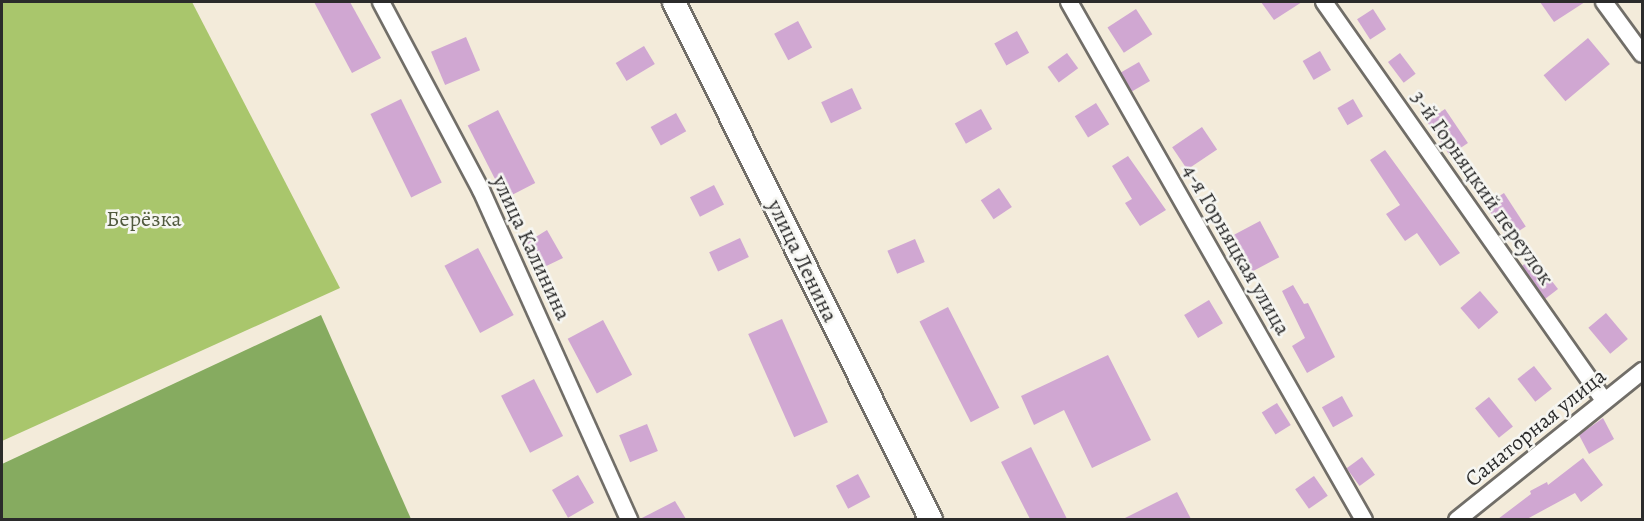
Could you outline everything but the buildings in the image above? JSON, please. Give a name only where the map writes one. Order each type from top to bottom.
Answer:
[{"type":"main road","name":"улица Ленина","points":[[674,2],[931,519]]},
{"type":"street","name":"улица Калинина","points":[[381,2],[481,189],[629,519]]},
{"type":"street","name":"4-я Горняцкая улица","points":[[1070,2],[1364,519]]},
{"type":"street","name":"3-й Горняцкий переулок","points":[[1324,2],[1604,401]]},
{"type":"street","points":[[1604,2],[1642,54]]},
{"type":"street","name":"Санаторная улица","points":[[1457,519],[1642,371]]},
{"type":"green space","name":"Берёзка","points":[[2,2],[192,2],[340,288],[2,441]]},
{"type":"green space","points":[[321,315],[411,519],[2,519],[2,464]]}]
